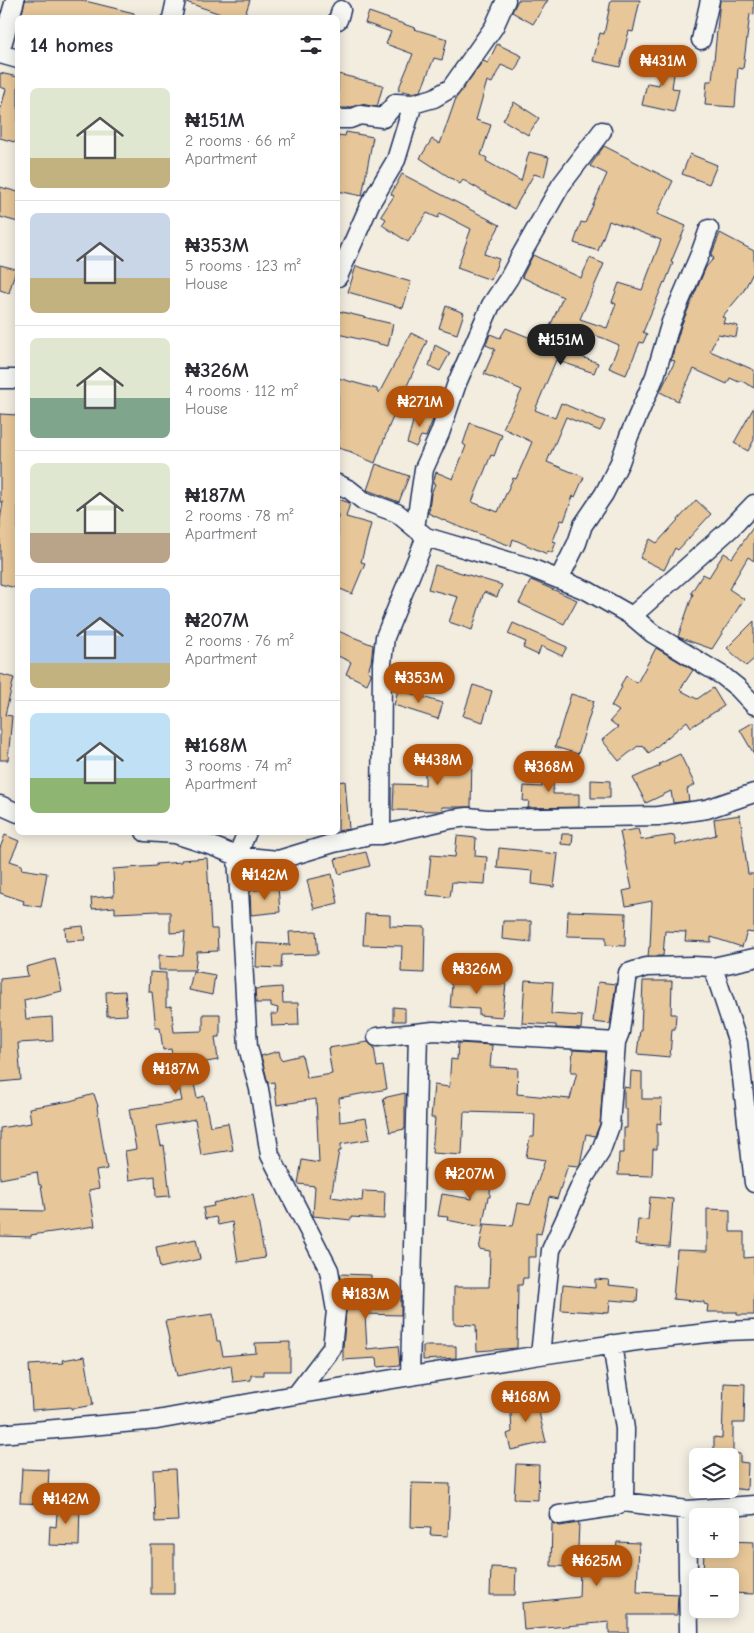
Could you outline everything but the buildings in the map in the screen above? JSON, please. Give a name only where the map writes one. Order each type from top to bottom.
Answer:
[{"type":"street","points":[[15,0],[0,53],[15,58]]},
{"type":"street","points":[[173,15],[176,0]]},
{"type":"street","points":[[340,119],[350,119],[360,115],[383,118],[396,103],[413,104],[434,98],[451,88],[494,27],[506,0]]},
{"type":"street","points":[[701,40],[710,0]]},
{"type":"street","points":[[340,272],[370,204],[396,160],[413,104]]},
{"type":"street","points":[[381,835],[382,663],[385,636],[420,532],[424,469],[440,433],[457,383],[492,305],[561,185],[602,130]]},
{"type":"street","points":[[559,579],[577,543],[583,526],[604,494],[620,462],[655,376],[671,322],[709,228]]},
{"type":"street","points":[[0,379],[15,379]]},
{"type":"street","points":[[340,485],[364,501],[397,513],[420,532],[528,567],[588,591],[632,616],[652,632],[723,676],[754,705]]},
{"type":"street","points":[[632,616],[731,528],[754,504]]},
{"type":"street","points":[[178,835],[237,856],[278,860],[334,843],[370,835],[381,835],[452,818],[658,816],[707,809],[754,793]]},
{"type":"street","points":[[0,805],[15,812]]},
{"type":"street","points":[[246,835],[237,856],[248,1047],[259,1089],[270,1155],[329,1270],[336,1311],[332,1348],[296,1395]]},
{"type":"street","points":[[540,1355],[551,1250],[585,1176],[600,1153],[610,1126],[616,1042],[620,1032],[628,973],[646,967],[712,967],[754,958]]},
{"type":"street","points":[[712,967],[738,1043],[754,1183]]},
{"type":"street","points":[[378,1037],[434,1031],[616,1042]]},
{"type":"street","points":[[410,1376],[418,1034]]},
{"type":"street","points":[[0,1434],[157,1420],[296,1395],[612,1344],[725,1331],[754,1330]]},
{"type":"street","points":[[612,1344],[625,1429],[624,1502]]},
{"type":"street","points":[[559,1515],[612,1507],[624,1502],[688,1510],[754,1505]]},
{"type":"street","points":[[688,1510],[689,1633]]}]
